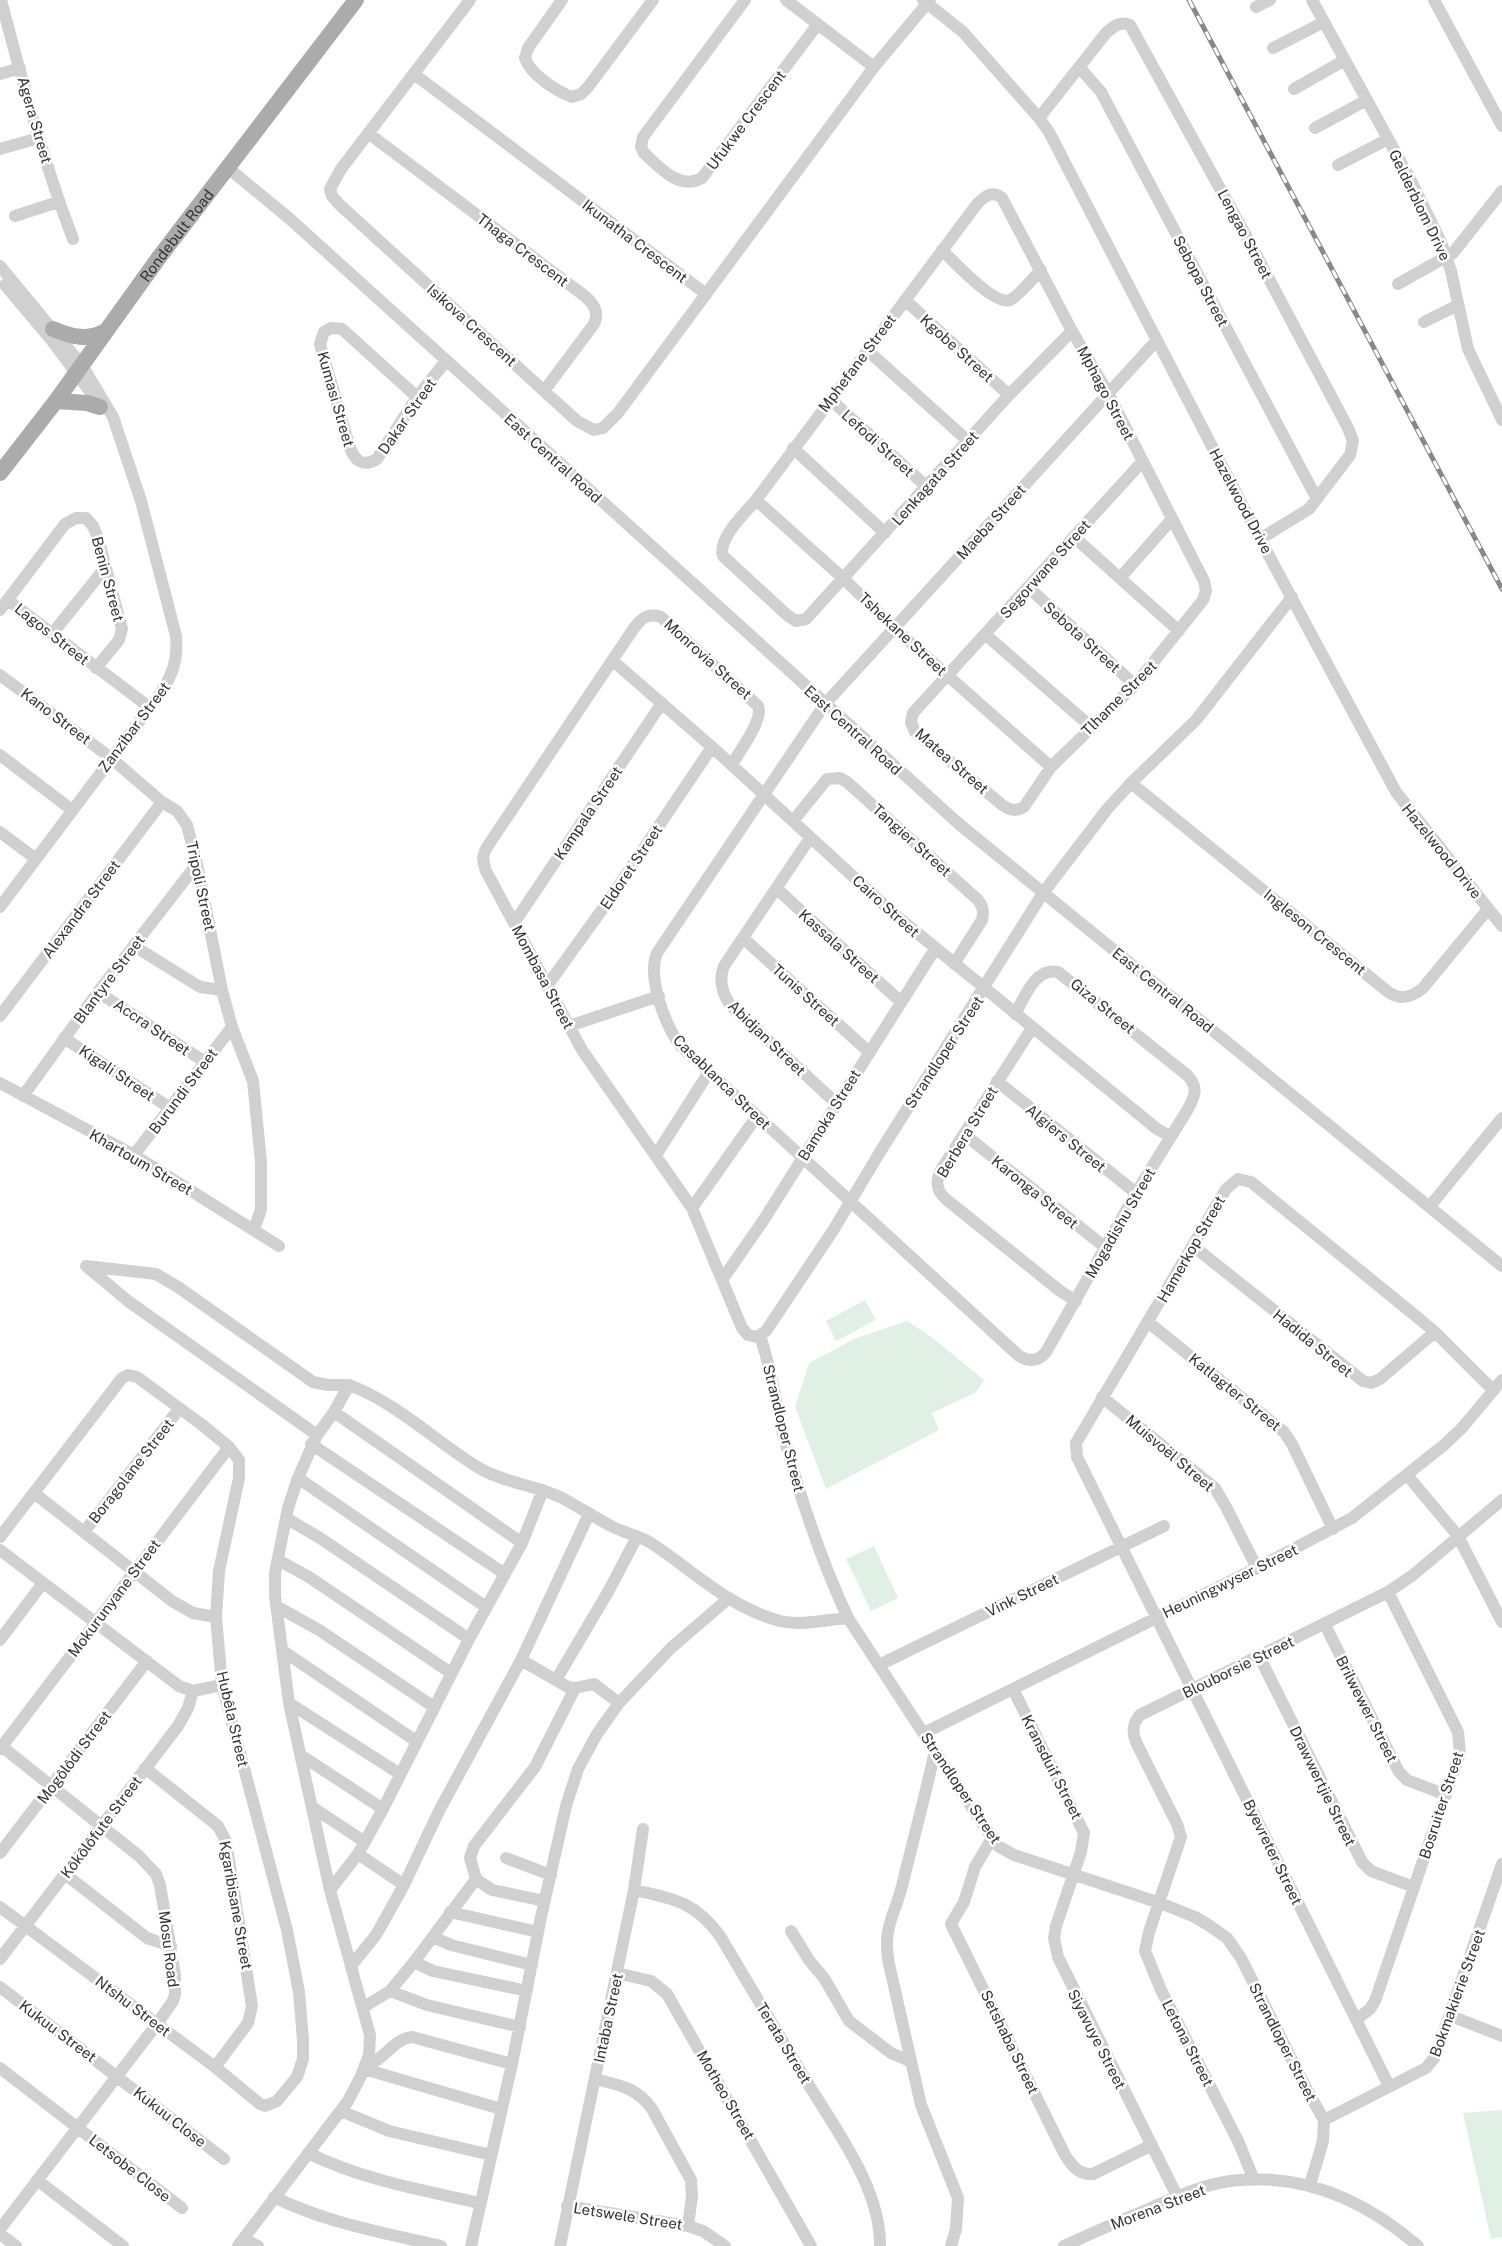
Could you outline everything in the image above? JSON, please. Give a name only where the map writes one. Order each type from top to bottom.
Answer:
[{"type":"main road","name":"Rondebult Road","points":[[0,473],[56,402],[106,331],[228,167],[356,0]]},
{"type":"main road","points":[[54,329],[70,336],[84,337],[98,335],[106,331]]},
{"type":"main road","points":[[56,402],[87,402],[100,407]]},
{"type":"street","points":[[414,74],[470,0]]},
{"type":"street","points":[[562,0],[528,48],[525,58],[531,69],[572,97],[581,94],[588,87],[653,0]]},
{"type":"street","name":"Ufukwe Crescent","points":[[745,0],[643,137],[641,147],[644,152],[682,182],[692,182],[702,178],[818,24]]},
{"type":"street","points":[[786,0],[874,67]]},
{"type":"street","points":[[1256,7],[1270,0]]},
{"type":"street","name":"Gelderblom Drive","points":[[1312,0],[1409,177],[1448,258],[1471,358],[1502,420]]},
{"type":"street","points":[[1434,0],[1502,126]]},
{"type":"street","name":"Agera Street","points":[[1,1],[58,202],[73,239]]},
{"type":"street","points":[[706,294],[874,67],[926,1]]},
{"type":"street","name":"Hazelwood Drive","points":[[926,1],[963,32],[1039,118],[1059,148],[1260,538],[1396,792],[1502,926]]},
{"type":"street","points":[[1273,48],[1324,22]]},
{"type":"street","name":"Lengao Street","points":[[1039,118],[1112,28],[1123,23],[1133,28],[1250,243],[1351,435],[1353,448],[1350,455],[1303,515],[1260,538]]},
{"type":"street","points":[[1294,88],[1345,60]]},
{"type":"street","points":[[0,74],[20,68]]},
{"type":"street","name":"Sebopa Street","points":[[1079,68],[1101,92],[1316,499]]},
{"type":"street","name":"Isikova Crescent","points":[[414,74],[331,184],[332,196],[381,244],[583,425],[594,430],[603,428],[618,413],[706,294]]},
{"type":"street","name":"Ikunatha Crescent","points":[[414,74],[706,294]]},
{"type":"street","points":[[1315,128],[1366,100]]},
{"type":"street","name":"Thaga Crescent","points":[[368,133],[566,282],[595,306],[597,315],[594,324],[544,390]]},
{"type":"street","points":[[0,149],[39,138]]},
{"type":"street","points":[[1338,165],[1388,139]]},
{"type":"street","name":"East Central Road","points":[[228,167],[290,219],[951,818],[1502,1266]]},
{"type":"street","points":[[1398,284],[1448,258],[1463,242],[1502,191]]},
{"type":"street","name":"Mphefane Street","points":[[796,621],[787,616],[723,556],[721,548],[726,537],[756,500],[793,448],[982,198],[989,195],[998,195],[1007,205]]},
{"type":"street","points":[[15,216],[58,202]]},
{"type":"street","name":"Mphago Street","points":[[1007,205],[1072,331],[1108,393],[1204,581]]},
{"type":"street","points":[[942,250],[991,295],[1002,300],[1010,300],[1041,270]]},
{"type":"street","points":[[0,266],[54,329],[79,369],[100,407],[134,502],[144,521]]},
{"type":"street","points":[[0,279],[79,369],[113,417],[132,472],[144,521]]},
{"type":"street","name":"Kgobe Street","points":[[905,300],[1009,395]]},
{"type":"street","points":[[1424,322],[1458,305]]},
{"type":"street","name":"Kumasi Street","points":[[363,463],[355,459],[349,445],[320,344],[324,332],[331,328],[342,329],[417,398]]},
{"type":"street","name":"Lenkagata Street","points":[[796,621],[802,621],[811,616],[1009,395],[1072,331]]},
{"type":"street","name":"Maeba Street","points":[[825,704],[1157,340]]},
{"type":"street","points":[[867,350],[968,441]]},
{"type":"street","name":"Dakar Street","points":[[363,463],[369,463],[377,459],[417,398],[446,361]]},
{"type":"street","name":"Lefodi Street","points":[[830,399],[927,487]]},
{"type":"street","points":[[793,448],[885,533]]},
{"type":"street","name":"Segorwane Street","points":[[946,676],[986,635],[1142,462]]},
{"type":"street","name":"Tshekane Street","points":[[756,500],[844,579],[946,676],[1051,766]]},
{"type":"street","name":"Benin Street","points":[[4,605],[65,524],[72,519],[82,517],[89,521],[95,529],[120,618],[122,633],[110,653],[96,668]]},
{"type":"street","points":[[1120,578],[1172,519]]},
{"type":"street","name":"Zanzibar Street","points":[[0,907],[171,678],[176,662],[176,636],[144,521]]},
{"type":"street","points":[[1074,537],[1178,632]]},
{"type":"street","points":[[52,634],[105,568]]},
{"type":"street","name":"Tlhame Street","points":[[1021,809],[1034,794],[1051,766],[1090,726],[1135,685],[1178,632],[1203,600],[1206,591],[1204,581]]},
{"type":"street","name":"Sebota Street","points":[[1029,588],[1135,685]]},
{"type":"street","points":[[1043,893],[1096,824],[1131,783],[1196,720],[1292,596]]},
{"type":"street","name":"Lagos Street","points":[[4,605],[52,634],[149,707]]},
{"type":"street","name":"Mombasa Street","points":[[649,615],[641,619],[634,628],[484,852],[482,859],[486,871],[582,1050],[692,1208],[744,1332],[752,1337],[761,1336]]},
{"type":"street","name":"Monrovia Street","points":[[649,615],[661,617],[671,625],[758,706],[760,712],[757,722],[732,765]]},
{"type":"street","points":[[986,635],[1090,726]]},
{"type":"street","name":"Cairo Street","points":[[612,661],[712,747],[810,838],[935,949],[1157,1129],[1170,1136]]},
{"type":"street","name":"Kano Street","points":[[0,675],[111,758]]},
{"type":"street","name":"Matea Street","points":[[946,676],[913,713],[912,727],[921,737],[1001,804],[1011,810],[1021,809]]},
{"type":"street","name":"Kampala Street","points":[[514,923],[662,703]]},
{"type":"street","name":"Casablanca Street","points":[[825,704],[657,953],[653,970],[671,1033],[681,1046],[709,1072],[1018,1355],[1027,1360],[1038,1359]]},
{"type":"street","name":"Eldoret Street","points":[[547,986],[609,900],[712,747]]},
{"type":"street","points":[[0,755],[72,810]]},
{"type":"street","name":"Tripoli Street","points":[[111,758],[162,802],[177,811],[187,825],[197,864],[222,990],[239,1046],[244,1082],[255,1114],[261,1162],[261,1209],[254,1230]]},
{"type":"street","name":"Tangier Street","points":[[793,821],[827,779],[840,778],[847,782],[982,907],[984,913],[982,920],[954,964]]},
{"type":"street","name":"Ingleson Crescent","points":[[1131,783],[1387,991],[1398,997],[1410,997],[1422,988],[1488,909]]},
{"type":"street","name":"Alexandra Street","points":[[0,1016],[162,802]]},
{"type":"street","points":[[0,832],[36,859]]},
{"type":"street","name":"Abidjan Street","points":[[810,838],[724,966],[720,975],[724,993],[729,1004],[836,1103]]},
{"type":"street","name":"Blantyre Street","points":[[23,1096],[98,992],[197,864]]},
{"type":"street","name":"Kassala Street","points":[[776,889],[901,1002]]},
{"type":"street","name":"Strandloper Street","points":[[1043,893],[834,1229],[761,1336],[769,1362],[782,1428],[803,1505],[830,1581],[848,1618],[992,1838],[1004,1850],[1014,1855],[1160,1903],[1210,1926],[1227,1938],[1324,2120]]},
{"type":"street","name":"Tunis Street","points":[[743,938],[869,1052]]},
{"type":"street","points":[[134,946],[200,987],[222,990]]},
{"type":"street","name":"Bamoka Street","points":[[722,1280],[763,1221],[935,949]]},
{"type":"street","name":"Giza Street","points":[[1015,1014],[1040,975],[1047,971],[1058,972],[1187,1075],[1194,1085]]},
{"type":"street","name":"Accra Street","points":[[98,992],[205,1062]]},
{"type":"street","points":[[569,1026],[659,996]]},
{"type":"street","name":"Burundi Street","points":[[134,1154],[232,1027]]},
{"type":"street","name":"Berbera Street","points":[[1032,1028],[938,1175],[937,1184],[939,1192],[1060,1291],[1076,1301]]},
{"type":"street","name":"Kigali Street","points":[[64,1038],[170,1108]]},
{"type":"street","points":[[656,1155],[709,1072]]},
{"type":"street","name":"Algiers Street","points":[[997,1081],[1136,1193]]},
{"type":"street","name":"Khartoum Street","points":[[0,1083],[134,1154],[279,1246]]},
{"type":"street","name":"Mogadishu Street","points":[[1038,1359],[1046,1352],[1136,1193],[1195,1095],[1194,1085]]},
{"type":"street","points":[[692,1208],[757,1116]]},
{"type":"street","points":[[1430,1206],[1502,1118]]},
{"type":"street","name":"Karonga Street","points":[[964,1134],[1106,1248]]},
{"type":"street","name":"Hamerkop Street","points":[[1158,1617],[1077,1457],[1075,1448],[1079,1435],[1226,1189],[1235,1180],[1246,1180],[1435,1332],[1493,1390]]},
{"type":"street","name":"Hadida Street","points":[[1193,1246],[1363,1382],[1371,1383],[1380,1379],[1435,1332]]},
{"type":"street","points":[[505,1574],[314,1440],[128,1301],[86,1266],[156,1274],[178,1287],[313,1382],[328,1385],[349,1385],[380,1399],[482,1469],[506,1481],[543,1490],[637,1536],[650,1543],[702,1582],[728,1598],[766,1616],[790,1623],[848,1618]]},
{"type":"street","name":"Katlagter Street","points":[[1148,1322],[1284,1432],[1292,1444],[1333,1529]]},
{"type":"street","name":"Hubêla Street","points":[[34,1493],[122,1378],[128,1375],[137,1377],[229,1447],[239,1460],[240,1466],[219,1571],[216,1617],[222,1685],[286,1930],[302,2020],[303,2059],[301,2069],[283,2095],[277,2101],[265,2106]]},
{"type":"street","name":"Heuningwyser Street","points":[[924,1734],[1257,1568],[1360,1513],[1462,1428],[1502,1380]]},
{"type":"street","points":[[258,2246],[241,2242],[341,2111],[355,2088],[371,2045],[364,2007],[330,1890],[289,1703],[276,1606],[275,1579],[286,1518],[298,1478],[314,1440],[334,1412],[349,1385]]},
{"type":"street","name":"Muisvoël Street","points":[[1102,1397],[1215,1488],[1257,1568]]},
{"type":"street","name":"Boragolane Street","points":[[84,1532],[179,1409]]},
{"type":"street","points":[[334,1412],[522,1543]]},
{"type":"street","name":"Mokurunyane Street","points":[[1,1747],[229,1447]]},
{"type":"street","points":[[1407,1474],[1458,1536],[1502,1622]]},
{"type":"street","points":[[298,1478],[486,1606]]},
{"type":"street","points":[[330,1890],[358,1854],[383,1809],[486,1606],[522,1543],[543,1490]]},
{"type":"street","points":[[0,1537],[34,1493],[187,1611],[216,1617]]},
{"type":"street","name":"Blouborsie Street","points":[[1160,1903],[1181,1837],[1177,1824],[1136,1742],[1133,1728],[1140,1715],[1388,1592],[1412,1575],[1502,1500]]},
{"type":"street","points":[[351,1966],[376,1935],[404,1886],[439,1811],[521,1660],[589,1514]]},
{"type":"street","points":[[286,1518],[320,1538],[469,1639]]},
{"type":"street","name":"Vink Street","points":[[880,1665],[1164,1526]]},
{"type":"street","points":[[556,1680],[608,1592],[637,1536]]},
{"type":"street","points":[[0,1550],[179,1686],[192,1691],[222,1685]]},
{"type":"street","points":[[278,1560],[309,1577],[452,1673]]},
{"type":"street","points":[[0,1640],[44,1583]]},
{"type":"street","name":"Bosruiter Street","points":[[1356,2019],[1370,2009],[1375,2000],[1460,1753],[1460,1739],[1388,1592]]},
{"type":"street","points":[[471,2246],[520,2027],[538,1932],[566,1806],[578,1769],[597,1734],[619,1703],[671,1648],[728,1598]]},
{"type":"street","points":[[276,1606],[319,1630],[434,1707]]},
{"type":"street","name":"Byevreter Street","points":[[1158,1617],[1389,2086]]},
{"type":"street","name":"Brilwewer Street","points":[[1325,1624],[1399,1772],[1407,1780],[1446,1795]]},
{"type":"street","points":[[283,1651],[416,1741]]},
{"type":"street","name":"Drawwertjie Street","points":[[1259,1656],[1362,1862],[1371,1871],[1414,1887]]},
{"type":"street","points":[[521,1660],[556,1680],[576,1688],[594,1684],[619,1703]]},
{"type":"street","name":"Mogôlôdi Street","points":[[0,1853],[147,1662]]},
{"type":"street","points":[[545,1901],[492,1890],[476,1879],[470,1858],[474,1846],[536,1767],[576,1688]]},
{"type":"street","name":"Kransduif Street","points":[[1013,1689],[1083,1828],[1084,1841],[1074,1874]]},
{"type":"street","name":"Kôkôlôfute Street","points":[[0,1959],[184,1718],[192,1691]]},
{"type":"street","points":[[289,1703],[400,1774]]},
{"type":"street","name":"Mosu Road","points":[[0,2229],[169,2008],[175,1994],[170,1946],[162,1896],[156,1874],[140,1856],[1,1747]]},
{"type":"street","points":[[935,1751],[900,1894],[887,1932],[887,1954],[905,2028],[910,2061],[926,2120],[958,2198],[956,2229],[950,2246]]},
{"type":"street","points":[[302,1756],[383,1809]]},
{"type":"street","name":"Kgaribisane Street","points":[[145,1768],[218,1826],[226,1841],[252,2006],[248,2023],[215,2067]]},
{"type":"street","points":[[312,1808],[365,1842]]},
{"type":"street","name":"Intaba Street","points":[[567,2206],[634,1890],[643,1829]]},
{"type":"street","name":"Setshaba Street","points":[[992,1838],[975,1867],[964,1902],[951,1924],[1065,2155],[1078,2171],[1093,2174],[1152,2145]]},
{"type":"street","points":[[358,1854],[404,1886]]},
{"type":"street","points":[[506,1858],[551,1874]]},
{"type":"street","name":"Bokmakierie Street","points":[[1324,2120],[1426,2068],[1431,2063],[1451,2016],[1502,1864]]},
{"type":"street","points":[[65,1874],[147,1938],[170,1946]]},
{"type":"street","name":"Siyavuye Street","points":[[1074,1874],[1056,1926],[1054,1938],[1058,1957],[1177,2196]]},
{"type":"street","points":[[364,2007],[390,1991],[476,1879]]},
{"type":"street","name":"Terata Street","points":[[634,1890],[686,1904],[699,1912],[720,1936],[854,2160],[873,2202],[880,2234],[880,2246]]},
{"type":"street","name":"Letona Street","points":[[1160,1903],[1146,1944],[1147,1958],[1239,2143],[1254,2180]]},
{"type":"street","name":"Ntshu Street","points":[[0,1907],[215,2067],[254,2100],[265,2106]]},
{"type":"street","points":[[450,1912],[538,1932]]},
{"type":"street","points":[[791,1931],[809,1960],[824,1978],[849,2021],[886,2049],[910,2061]]},
{"type":"street","points":[[433,1937],[457,1946],[532,1965]]},
{"type":"street","points":[[414,1962],[432,1971],[527,1991]]},
{"type":"street","name":"Motheo Street","points":[[617,1973],[651,1981],[659,1985],[667,1994],[811,2246]]},
{"type":"street","name":"Kukuu Street","points":[[0,1987],[117,2075]]},
{"type":"street","points":[[390,1991],[427,2005],[520,2027]]},
{"type":"street","points":[[1451,2016],[1502,2036]]},
{"type":"street","points":[[364,2067],[378,2060],[404,2039],[412,2037],[512,2064]]},
{"type":"street","points":[[364,2067],[501,2109]]},
{"type":"street","name":"Letsobe Close","points":[[0,2068],[182,2208]]},
{"type":"street","name":"Kukuu Close","points":[[117,2075],[224,2159]]},
{"type":"street","points":[[595,2080],[621,2085],[638,2092],[652,2110],[691,2180],[692,2196],[688,2226]]},
{"type":"street","points":[[341,2111],[389,2131],[491,2155]]},
{"type":"street","points":[[1310,2185],[1323,2141],[1324,2120]]},
{"type":"street","points":[[308,2153],[365,2177],[480,2203]]},
{"type":"street","name":"Morena Street","points":[[1064,2246],[1177,2196],[1229,2181],[1275,2179],[1310,2185],[1359,2204],[1380,2216],[1418,2246]]},
{"type":"street","points":[[37,2180],[123,2246]]},
{"type":"street","points":[[274,2197],[316,2216],[338,2223],[441,2246]]},
{"type":"street","name":"Letswele Street","points":[[560,2246],[567,2206],[688,2226],[703,2231],[725,2246]]},
{"type":"street","points":[[0,2234],[16,2246]]},
{"type":"green space","points":[[865,1300],[876,1320],[836,1341],[826,1321]]},
{"type":"green space","points":[[907,1321],[934,1339],[984,1380],[976,1392],[932,1413],[939,1430],[826,1489],[795,1407],[809,1363],[856,1338]]},
{"type":"green space","points":[[874,1546],[898,1598],[871,1611],[846,1559]]},
{"type":"green space","points":[[1502,2110],[1502,2237],[1491,2239],[1463,2113]]},
{"type":"railway","points":[[1189,0],[1502,589]]}]
